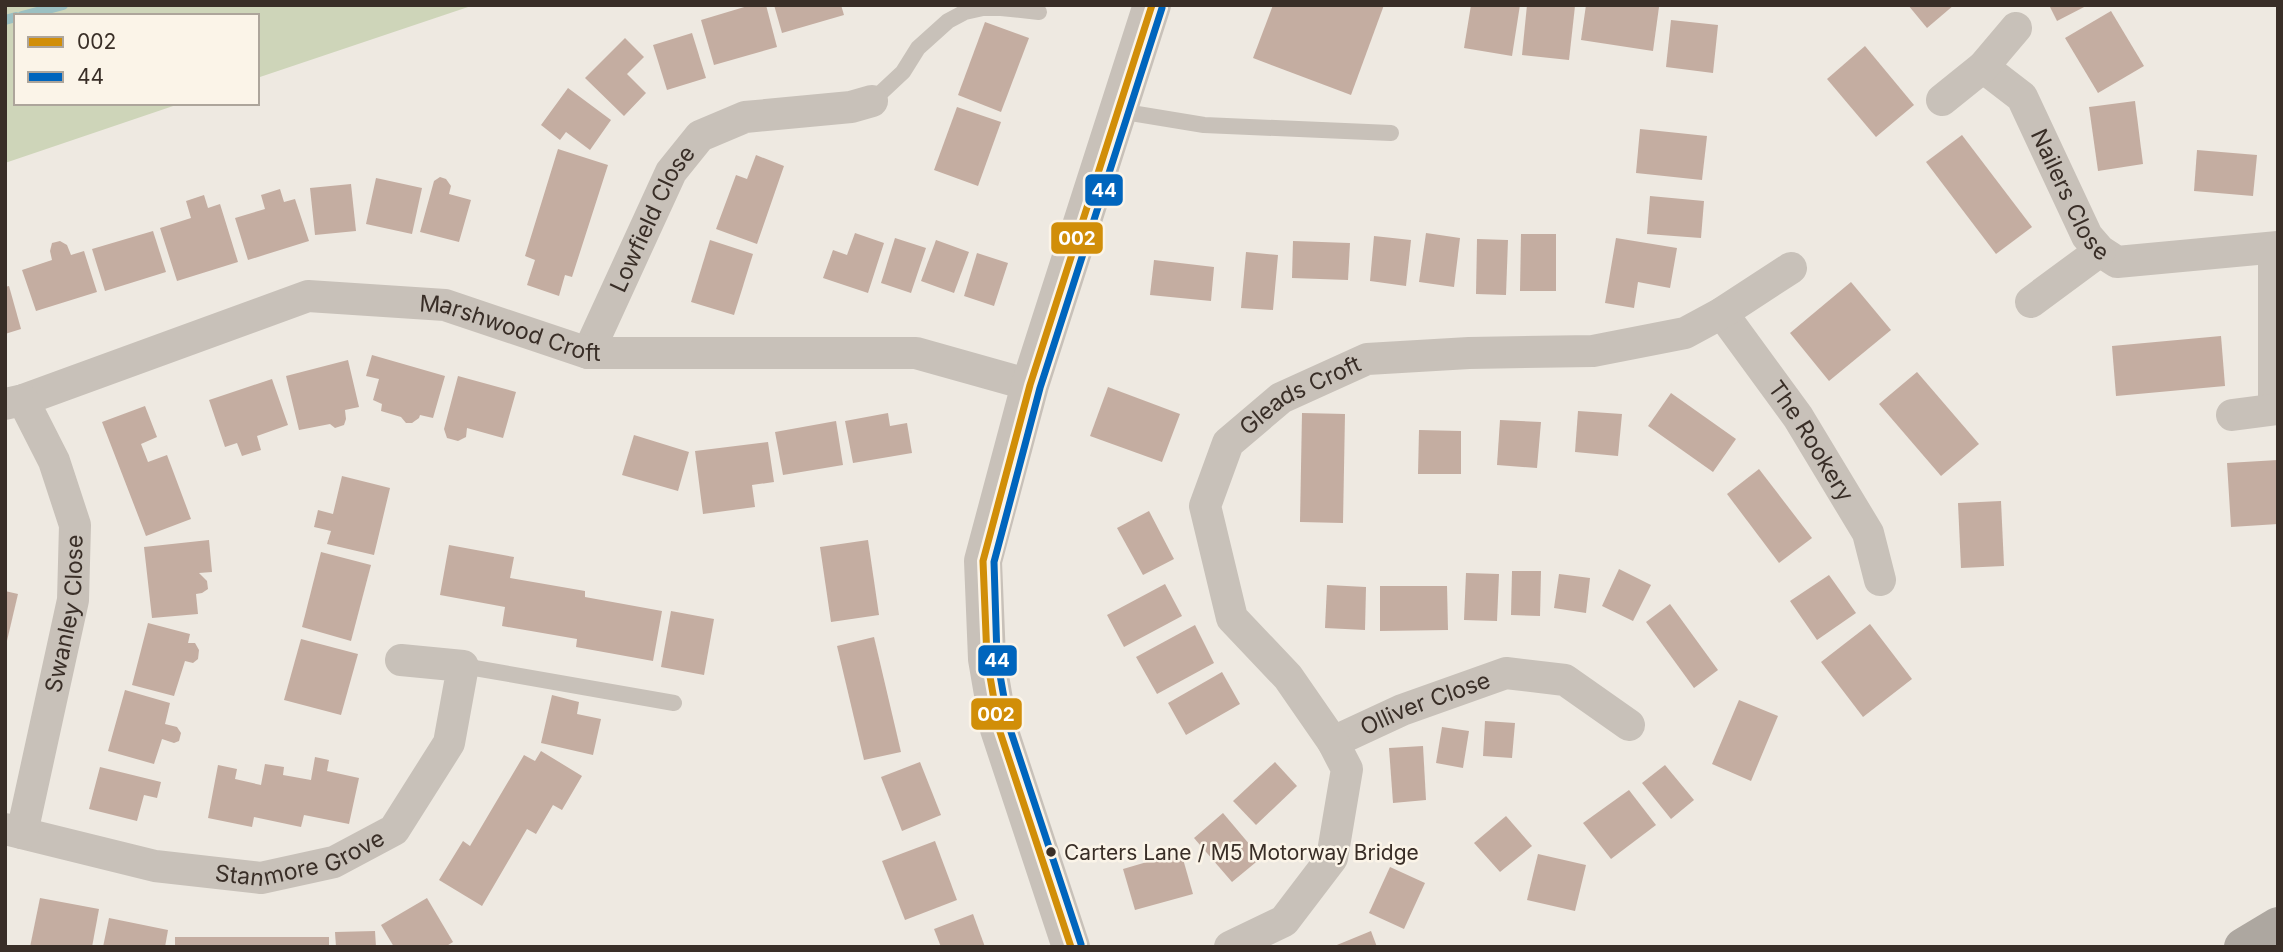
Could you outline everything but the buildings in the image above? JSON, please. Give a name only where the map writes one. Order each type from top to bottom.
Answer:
[{"type":"highway","points":[[2243,947],[2278,926]]},
{"type":"street","points":[[1071,947],[999,729],[986,659],[983,561],[1030,385],[1152,5]]},
{"type":"street","points":[[1942,100],[1983,68],[2016,28]]},
{"type":"street","name":"Nailers Close","points":[[1983,68],[2022,97],[2087,236],[2100,251],[2117,262],[2276,247],[2276,409],[2232,415]]},
{"type":"street","name":"Lowfield Close","points":[[587,354],[671,173],[700,136],[745,117],[852,107],[872,101]]},
{"type":"street","points":[[2031,302],[2100,251]]},
{"type":"street","name":"Gleads Croft","points":[[1230,947],[1284,921],[1332,858],[1347,769],[1333,741],[1288,677],[1232,618],[1205,506],[1228,443],[1281,398],[1367,359],[1469,353],[1593,351],[1685,333],[1722,313],[1791,268]]},
{"type":"street","name":"Marshwood Croft","points":[[14,402],[308,296],[446,305],[587,354],[916,353],[1030,385]]},
{"type":"street","name":"The Rookery","points":[[1722,313],[1798,417],[1868,533],[1880,580]]},
{"type":"street","name":"Swanley Close","points":[[14,402],[54,461],[75,525],[74,600],[14,831]]},
{"type":"street","points":[[401,660],[463,666]]},
{"type":"street","name":"Stanmore Grove","points":[[14,831],[155,866],[261,878],[334,862],[394,830],[449,743],[463,666]]},
{"type":"street","name":"Olliver Close","points":[[1333,741],[1402,710],[1506,673],[1565,680],[1629,725]]},
{"type":"lane","points":[[872,101],[903,72],[918,48],[948,21],[965,12],[983,8],[1039,12]]},
{"type":"lane","points":[[1119,111],[1204,125],[1391,133]]},
{"type":"lane","points":[[463,666],[674,703]]},
{"type":"green space","points":[[5,5],[474,5],[259,77],[259,14],[14,14],[14,105],[176,105],[5,163]]},
{"type":"waterway","points":[[29,14],[63,5]]},
{"type":"waterway","points":[[5,20],[14,18]]},
{"type":"transit line","name":"002","points":[[1071,947],[999,729],[987,659],[983,561],[1030,385],[1152,5]]},
{"type":"transit line","name":"44","points":[[1081,944],[1009,726],[997,658],[994,562],[1040,388],[1162,8]]},
{"type":"place","name":"Carters Lane / M5 Motorway Bridge","points":[[1051,852]]}]
